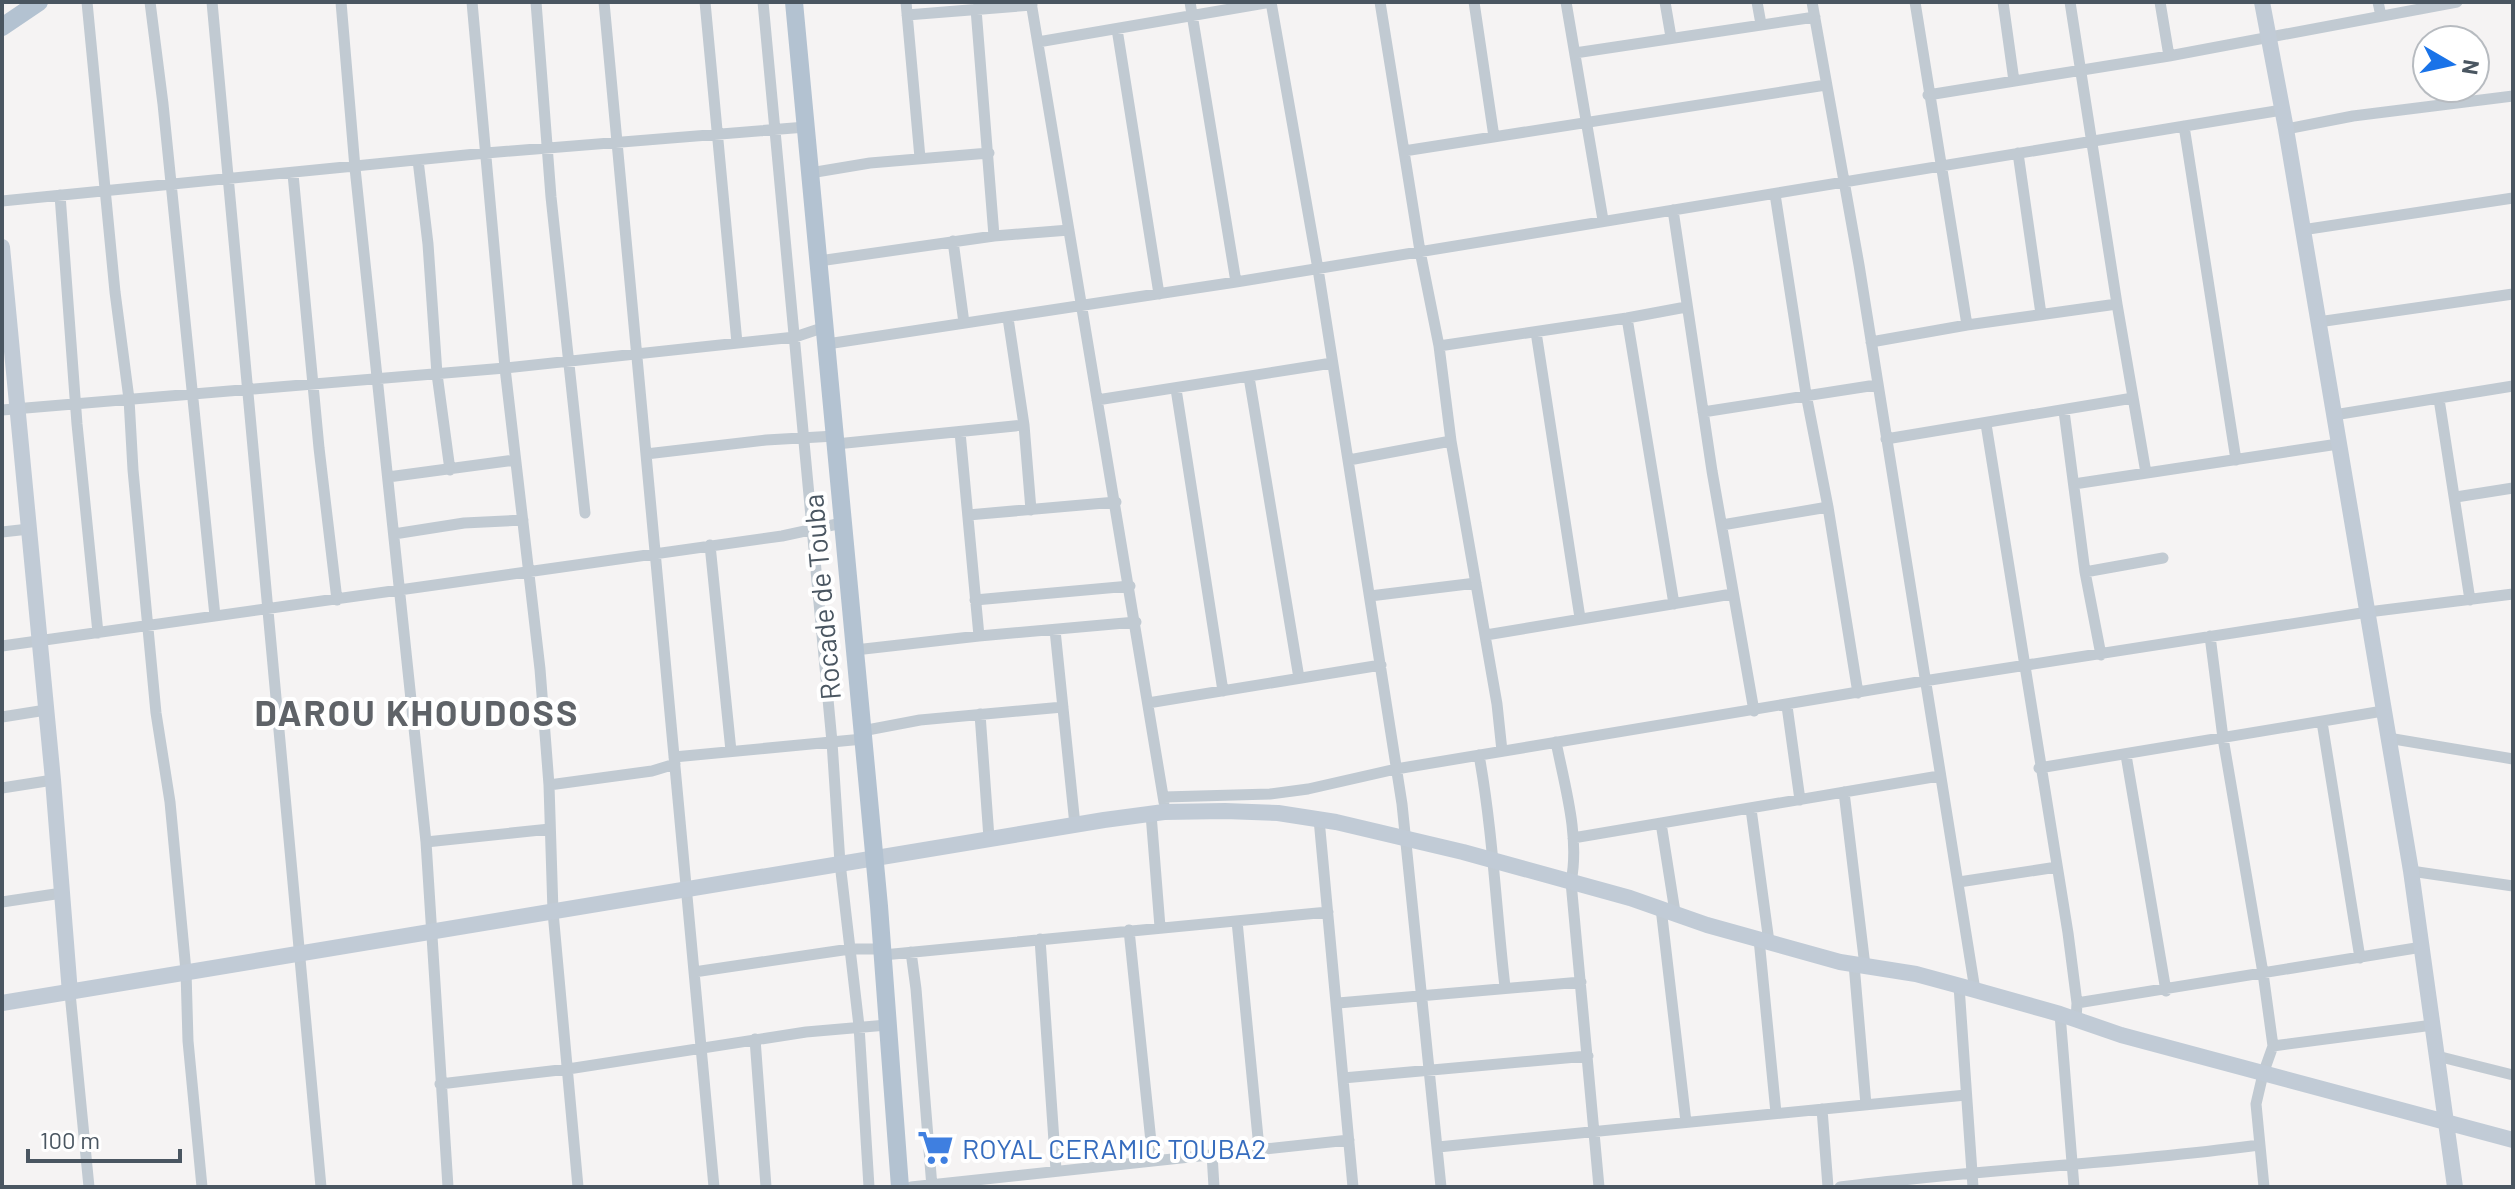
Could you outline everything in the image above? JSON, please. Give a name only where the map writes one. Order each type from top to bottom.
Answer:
[{"type":"main road","points":[[2,27],[39,2]]},
{"type":"main road","name":"Rocade de Touba","points":[[794,2],[875,857],[900,1187]]},
{"type":"main road","points":[[2262,2],[2411,871],[2455,1187]]},
{"type":"main road","points":[[2,247],[10,409],[29,529],[70,993]]},
{"type":"main road","points":[[2,1003],[431,934],[1160,808],[1253,811],[1319,819],[1491,860],[1668,910],[1764,941],[2071,1012],[2121,1035],[2513,1140]]},
{"type":"street","points":[[87,2],[129,399],[156,713],[170,802],[202,1187]]},
{"type":"street","points":[[150,2],[215,616]]},
{"type":"street","points":[[212,2],[321,1187]]},
{"type":"street","points":[[341,2],[355,168],[426,842],[448,1187]]},
{"type":"street","points":[[472,2],[505,368],[530,572],[549,785],[553,912],[578,1187]]},
{"type":"street","points":[[536,2],[546,148],[585,513]]},
{"type":"street","points":[[604,2],[714,1187]]},
{"type":"street","points":[[705,2],[737,343]]},
{"type":"street","points":[[763,2],[832,742],[840,863],[859,1026],[869,1187]]},
{"type":"street","points":[[906,2],[920,158]]},
{"type":"street","points":[[1038,42],[1117,29],[1191,8],[1271,2],[1318,269],[1396,769],[1424,996],[1441,1187]]},
{"type":"street","points":[[1380,2],[1420,251],[1439,346],[1451,441],[1486,635],[1502,751]]},
{"type":"street","points":[[1474,2],[1494,137]]},
{"type":"street","points":[[1566,2],[1603,220]]},
{"type":"street","points":[[1665,2],[1671,37]]},
{"type":"street","points":[[1757,2],[1761,24]]},
{"type":"street","points":[[1812,2],[1959,882],[1967,988],[1966,1095],[1973,1187]]},
{"type":"street","points":[[1915,2],[1967,325]]},
{"type":"street","points":[[2003,2],[2014,81]]},
{"type":"street","points":[[2070,2],[2146,473]]},
{"type":"street","points":[[2160,2],[2169,56]]},
{"type":"street","points":[[2378,2],[2381,16]]},
{"type":"street","points":[[1928,95],[2169,56],[2457,2]]},
{"type":"street","points":[[907,15],[1032,3],[1148,703],[1160,808],[1160,927]]},
{"type":"street","points":[[1191,8],[1236,282]]},
{"type":"street","points":[[976,9],[994,236]]},
{"type":"street","points":[[1575,53],[1815,17]]},
{"type":"street","points":[[1117,29],[1159,294]]},
{"type":"street","points":[[1404,151],[1826,85]]},
{"type":"street","points":[[2286,129],[2353,116],[2513,96]]},
{"type":"street","points":[[10,409],[505,368],[1008,318],[2282,110]]},
{"type":"street","points":[[2184,126],[2236,460]]},
{"type":"street","points":[[2,201],[486,153],[806,127]]},
{"type":"street","points":[[810,173],[920,158],[989,153]]},
{"type":"street","points":[[2018,153],[2041,314]]},
{"type":"street","points":[[418,160],[428,244],[437,374],[450,470]]},
{"type":"street","points":[[293,174],[337,600]]},
{"type":"street","points":[[1775,194],[1858,693]]},
{"type":"street","points":[[60,195],[78,404],[77,424],[98,633]]},
{"type":"street","points":[[2302,230],[2513,198]]},
{"type":"street","points":[[1673,210],[1732,594],[1754,711]]},
{"type":"street","points":[[819,261],[953,241],[1069,230]]},
{"type":"street","points":[[953,241],[964,323]]},
{"type":"street","points":[[2318,322],[2513,294]]},
{"type":"street","points":[[1871,342],[2117,304]]},
{"type":"street","points":[[1439,346],[1686,307]]},
{"type":"street","points":[[1008,318],[1024,425],[1031,510]]},
{"type":"street","points":[[1627,318],[1674,604]]},
{"type":"street","points":[[1536,332],[1580,618]]},
{"type":"street","points":[[1097,400],[1332,363]]},
{"type":"street","points":[[1249,377],[1299,678]]},
{"type":"street","points":[[1703,412],[1876,385]]},
{"type":"street","points":[[2334,415],[2513,386]]},
{"type":"street","points":[[1176,389],[1223,691]]},
{"type":"street","points":[[1886,439],[2133,398]]},
{"type":"street","points":[[2439,399],[2470,600]]},
{"type":"street","points":[[2064,411],[2085,572],[2101,655]]},
{"type":"street","points":[[1986,424],[2057,867],[2071,1012],[2074,1187]]},
{"type":"street","points":[[646,454],[804,438],[835,440],[1024,425]]},
{"type":"street","points":[[960,432],[979,636]]},
{"type":"street","points":[[1349,460],[1451,441]]},
{"type":"street","points":[[2074,484],[2338,444]]},
{"type":"street","points":[[388,477],[515,460]]},
{"type":"street","points":[[2456,497],[2513,488]]},
{"type":"street","points":[[968,515],[1116,502]]},
{"type":"street","points":[[1722,525],[1828,507]]},
{"type":"street","points":[[394,534],[464,523],[523,520]]},
{"type":"street","points":[[2,646],[655,554],[842,523]]},
{"type":"street","points":[[2,532],[29,529]]},
{"type":"street","points":[[710,545],[731,751]]},
{"type":"street","points":[[2085,572],[2163,558]]},
{"type":"street","points":[[1370,596],[1476,583]]},
{"type":"street","points":[[975,600],[1130,586]]},
{"type":"street","points":[[1486,635],[1732,594]]},
{"type":"street","points":[[1160,808],[1308,789],[1396,769],[2023,665],[2368,612],[2513,594]]},
{"type":"street","points":[[855,650],[1136,622]]},
{"type":"street","points":[[1055,630],[1075,825]]},
{"type":"street","points":[[2210,636],[2223,738],[2273,1046],[2256,1104],[2264,1187]]},
{"type":"street","points":[[1148,703],[1381,665]]},
{"type":"street","points":[[1787,706],[1800,800]]},
{"type":"street","points":[[549,785],[652,771],[674,761],[731,751],[832,742],[920,720],[1063,707]]},
{"type":"street","points":[[2,717],[46,710]]},
{"type":"street","points":[[2039,768],[2383,711]]},
{"type":"street","points":[[980,714],[989,838]]},
{"type":"street","points":[[2322,722],[2360,958]]},
{"type":"street","points":[[2388,738],[2513,759]]},
{"type":"street","points":[[1556,742],[1573,838],[1571,882],[1599,1187]]},
{"type":"street","points":[[1479,755],[1491,833],[1491,860],[1505,987]]},
{"type":"street","points":[[2126,755],[2166,991]]},
{"type":"street","points":[[1573,838],[1939,776]]},
{"type":"street","points":[[2,788],[53,780]]},
{"type":"street","points":[[1844,792],[1860,965],[1866,1105]]},
{"type":"street","points":[[1751,809],[1776,1113]]},
{"type":"street","points":[[1319,819],[1353,1187]]},
{"type":"street","points":[[1661,823],[1686,1122]]},
{"type":"street","points":[[426,842],[550,829]]},
{"type":"street","points":[[1959,882],[2057,867]]},
{"type":"street","points":[[2411,871],[2513,886]]},
{"type":"street","points":[[2,902],[62,893]]},
{"type":"street","points":[[694,972],[850,949],[911,952],[1328,912]]},
{"type":"street","points":[[1237,921],[1259,1148]]},
{"type":"street","points":[[1129,930],[1153,1161]]},
{"type":"street","points":[[1040,939],[1056,1170]]},
{"type":"street","points":[[2071,1012],[2263,973],[2422,947]]},
{"type":"street","points":[[911,952],[932,1186]]},
{"type":"street","points":[[1338,1003],[1581,982]]},
{"type":"street","points":[[70,993],[89,1187]]},
{"type":"street","points":[[440,1084],[568,1069],[701,1046],[887,1025]]},
{"type":"street","points":[[2273,1046],[2433,1025]]},
{"type":"street","points":[[755,1039],[766,1187]]},
{"type":"street","points":[[1343,1078],[1588,1056]]},
{"type":"street","points":[[2437,1056],[2513,1075]]},
{"type":"street","points":[[1438,1147],[1966,1095]]},
{"type":"street","points":[[1822,1109],[1828,1187]]},
{"type":"street","points":[[911,1187],[1349,1140]]},
{"type":"street","points":[[1840,1187],[2181,1156],[2259,1145]]},
{"type":"street","points":[[1212,1154],[1214,1187]]},
{"type":"place","name":"ROYAL CERAMIC TOUBA2","points":[[936,1148]]},
{"type":"district","name":"DAROU KHOUDOSS","points":[[417,711]]}]
